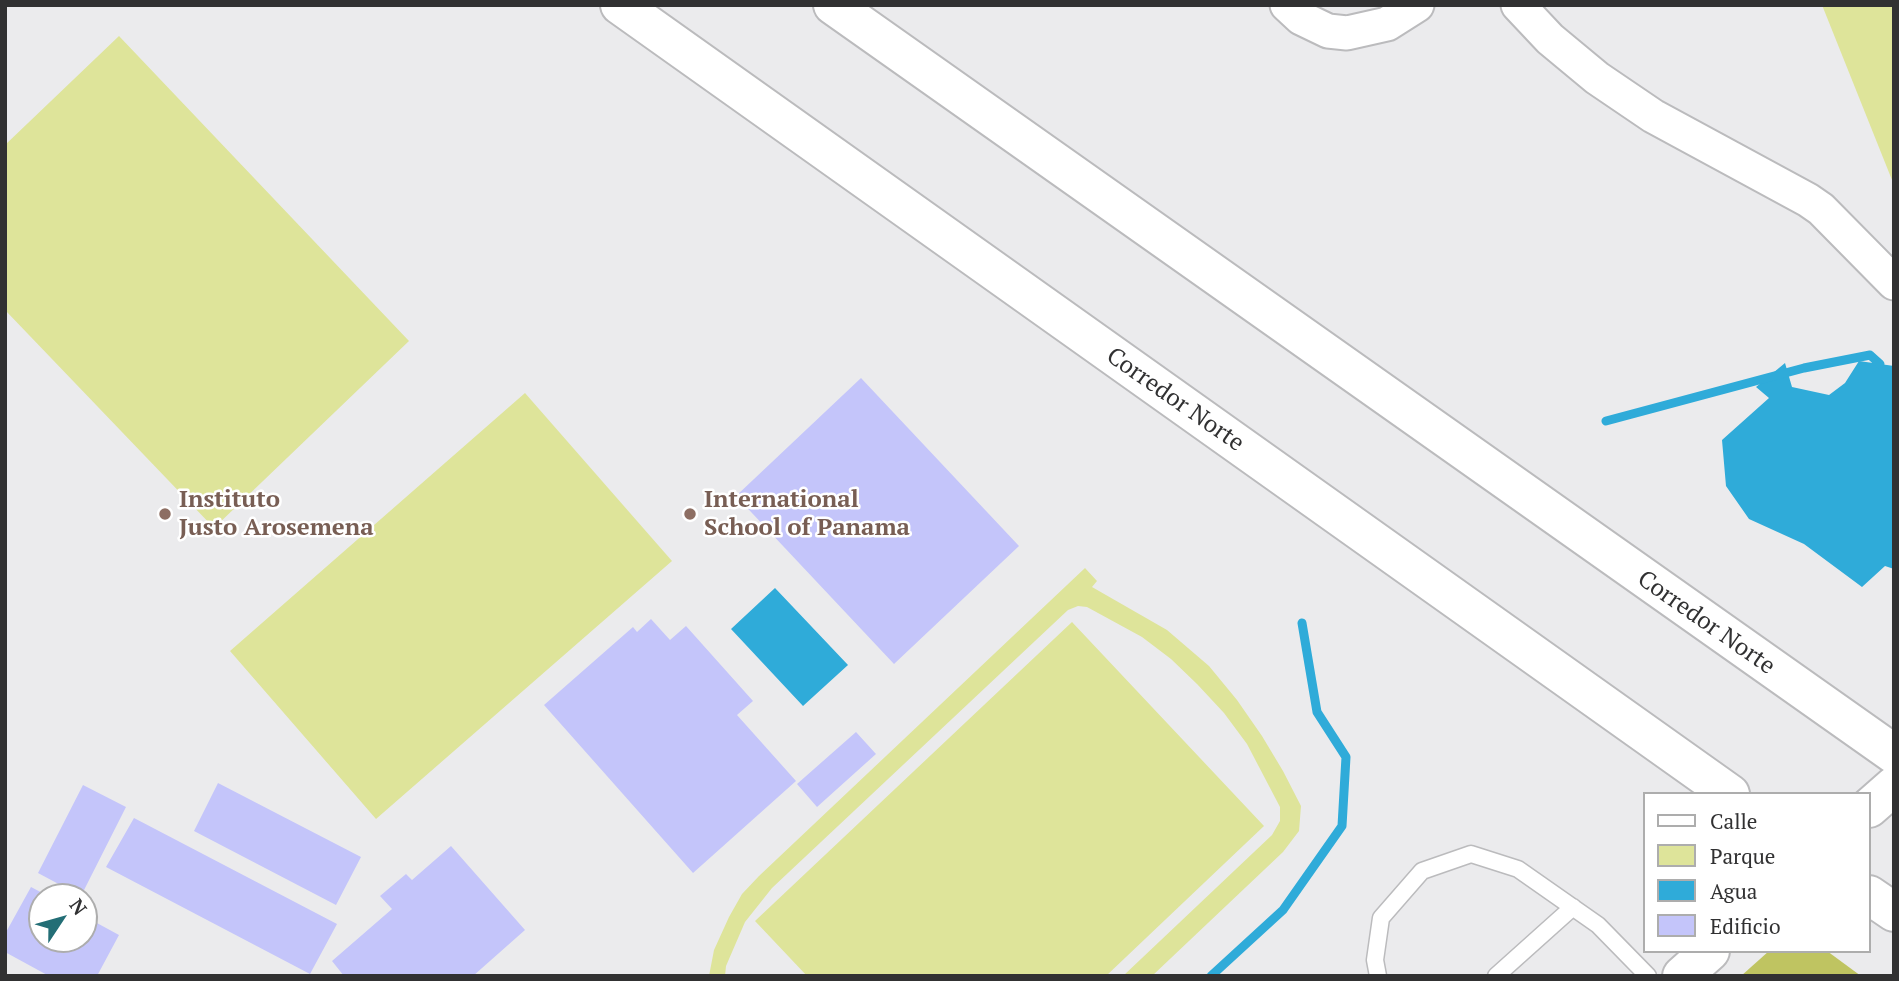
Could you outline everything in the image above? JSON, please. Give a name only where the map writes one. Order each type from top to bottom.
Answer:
[{"type":"main road","name":"Corredor Norte","points":[[620,5],[1727,792]]},
{"type":"main road","name":"Corredor Norte","points":[[833,5],[1894,754]]},
{"type":"main road","points":[[1871,806],[1894,786]]},
{"type":"main road","points":[[1871,896],[1894,912]]},
{"type":"main road","points":[[1682,976],[1708,953]]},
{"type":"street","points":[[1287,5],[1301,18],[1328,31],[1347,33],[1387,24],[1416,5]]},
{"type":"street","points":[[1518,5],[1550,39],[1597,78],[1653,116],[1821,209],[1894,283]]},
{"type":"lane","points":[[1378,976],[1375,960],[1381,918],[1422,871],[1471,854],[1517,869],[1573,907],[1598,925],[1648,976]]},
{"type":"lane","points":[[1496,976],[1573,907]]},
{"type":"green space","points":[[1822,5],[1894,5],[1894,185]]},
{"type":"green space","points":[[119,36],[409,341],[214,528],[5,310],[5,145]]},
{"type":"green space","points":[[525,393],[672,561],[376,819],[230,651]]},
{"type":"green space","points":[[1085,568],[1097,581],[1092,587],[1167,630],[1209,666],[1237,700],[1262,736],[1301,806],[1299,831],[1283,852],[1152,976],[1123,976],[1272,835],[1280,821],[1280,807],[1247,744],[1224,713],[1197,684],[1171,659],[1142,637],[1087,607],[1078,606],[1068,610],[772,888],[745,922],[726,966],[725,976],[709,976],[714,950],[742,894]]},
{"type":"green space","points":[[1072,622],[1264,826],[1106,976],[807,976],[755,921]]},
{"type":"green space","points":[[1767,953],[1830,953],[1861,976],[1741,976]]},
{"type":"water","points":[[1859,361],[1894,366],[1894,569],[1885,566],[1862,587],[1804,544],[1749,519],[1726,486],[1722,440],[1769,398],[1756,387],[1785,363],[1792,387],[1829,395],[1845,383]]},
{"type":"water","points":[[775,588],[848,665],[803,706],[731,629]]},
{"type":"building","points":[[861,378],[1019,546],[894,664],[736,496]]},
{"type":"building","points":[[651,619],[670,640],[686,626],[753,701],[737,715],[796,781],[693,873],[544,705],[633,627],[637,632]]},
{"type":"building","points":[[856,732],[876,754],[817,807],[797,784]]},
{"type":"building","points":[[218,783],[361,857],[336,905],[194,831]]},
{"type":"building","points":[[83,785],[126,807],[88,883],[57,883],[38,873]]},
{"type":"building","points":[[134,818],[337,924],[310,974],[106,867]]},
{"type":"building","points":[[451,846],[525,930],[473,976],[344,976],[332,961],[392,909],[380,896],[406,874],[412,880]]},
{"type":"building","points":[[28,892],[28,953],[98,953],[98,924],[119,935],[97,976],[49,976],[5,952],[5,934]]},
{"type":"waterway","points":[[1606,421],[1804,368],[1870,355],[1880,364]]},
{"type":"waterway","points":[[1211,976],[1283,910],[1342,826],[1346,757],[1317,712],[1302,623]]},
{"type":"place","name":"Instituto Justo Arosemena","points":[[165,514]]},
{"type":"place","name":"International School of Panama","points":[[690,514]]}]
